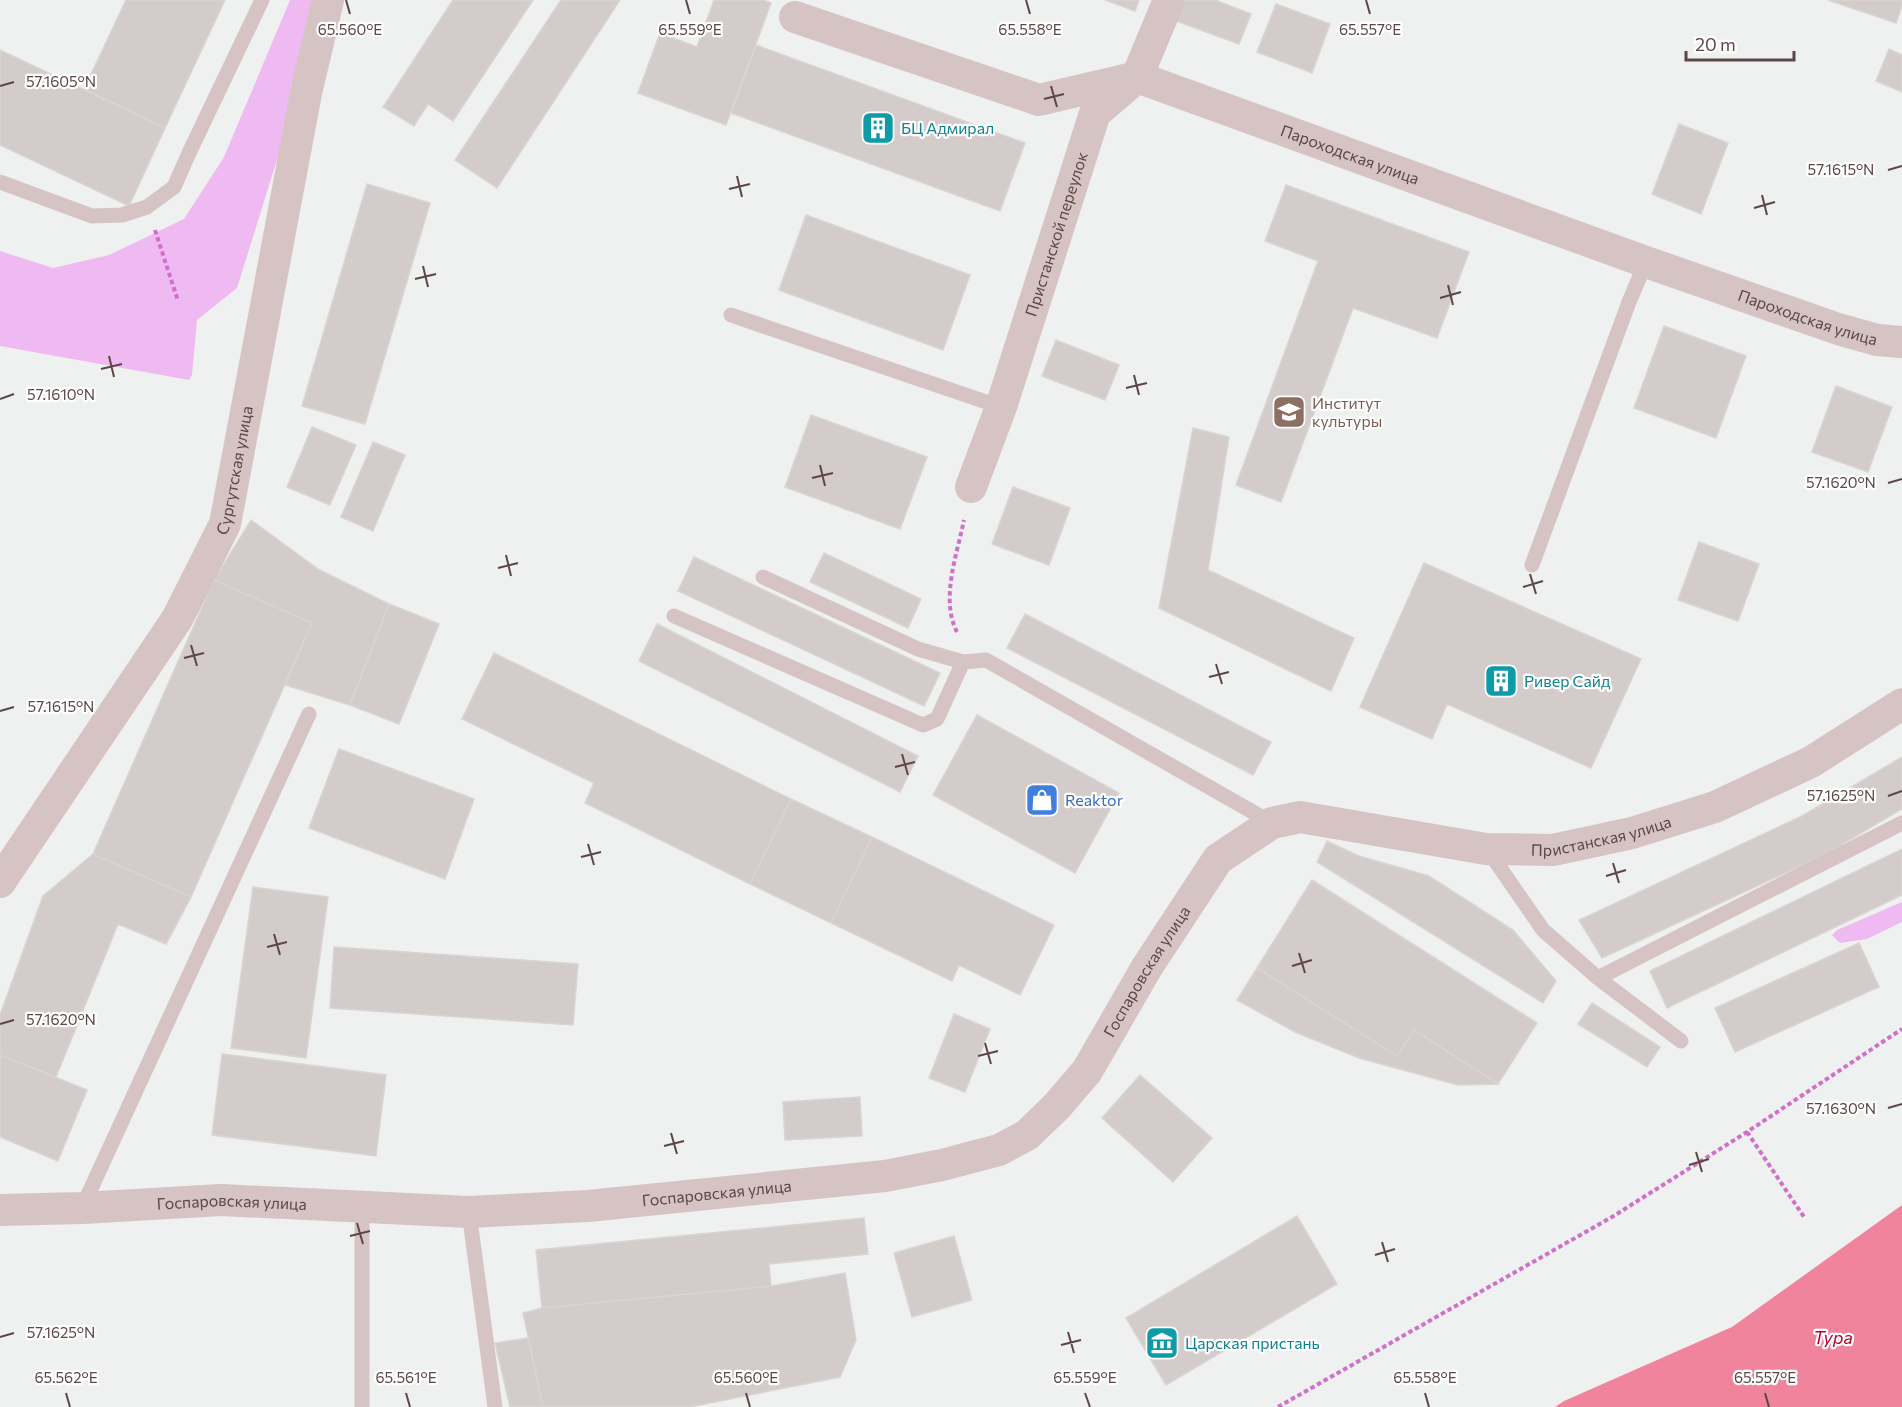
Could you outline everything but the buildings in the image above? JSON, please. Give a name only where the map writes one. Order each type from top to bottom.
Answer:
[{"type":"street","name":"Сургутская улица","points":[[0,882],[177,619],[225,524],[306,93],[328,0]]},
{"type":"street","name":"Пристанской переулок","points":[[971,487],[1000,407],[1095,113],[1137,77],[1169,0]]},
{"type":"street","points":[[795,17],[1039,100],[1137,77]]},
{"type":"street","name":"Пароходская улица","points":[[1137,77],[1646,262],[1838,329],[1877,340],[1902,342]]},
{"type":"street","name":"Пристанская улица","points":[[1272,823],[1300,817],[1486,849],[1553,850],[1632,833],[1715,807],[1811,762],[1902,704]]},
{"type":"street","name":"Госпаровская улица","points":[[0,1210],[221,1200],[469,1212],[588,1206],[885,1176],[942,1166],[999,1150],[1027,1135],[1057,1106],[1087,1071],[1147,967],[1218,859],[1272,823]]},
{"type":"lane","points":[[0,183],[92,216],[122,215],[147,207],[174,187],[262,0]]},
{"type":"lane","points":[[1532,565],[1629,302],[1646,262]]},
{"type":"lane","points":[[731,315],[1000,407]]},
{"type":"lane","points":[[763,578],[918,650],[963,662],[986,660],[1272,823]]},
{"type":"lane","points":[[674,616],[922,725],[937,719],[963,662]]},
{"type":"lane","points":[[82,1208],[309,714]]},
{"type":"lane","points":[[1598,978],[1902,823]]},
{"type":"lane","points":[[1486,849],[1543,930],[1598,978],[1681,1041]]},
{"type":"lane","points":[[362,1206],[362,1407]]},
{"type":"lane","points":[[469,1212],[495,1407]]},
{"type":"path","points":[[154,228],[178,301]]},
{"type":"path","points":[[971,487],[948,596],[952,622],[965,647],[986,660]]},
{"type":"path","points":[[1278,1407],[1612,1217],[1747,1132],[1902,1029]]},
{"type":"path","points":[[1747,1132],[1804,1217]]},
{"type":"shaded area","points":[[290,0],[312,0],[292,112],[237,288],[197,320],[192,375],[189,380],[0,346],[0,251],[53,268],[109,255],[184,219],[224,157]]},
{"type":"shaded area","points":[[1902,902],[1902,922],[1867,939],[1840,943],[1832,935],[1837,930]]},
{"type":"water","name":"Тура","points":[[1902,1205],[1902,1407],[1555,1407],[1732,1327]]},
{"type":"place","name":"БЦ Адмирал","points":[[878,128]]},
{"type":"place","name":"Институт культуры","points":[[1289,412]]},
{"type":"place","name":"Ривер Сайд","points":[[1501,681]]},
{"type":"place","name":"Reaktor","points":[[1042,800]]},
{"type":"place","name":"Царская пристань","points":[[1162,1343]]}]
